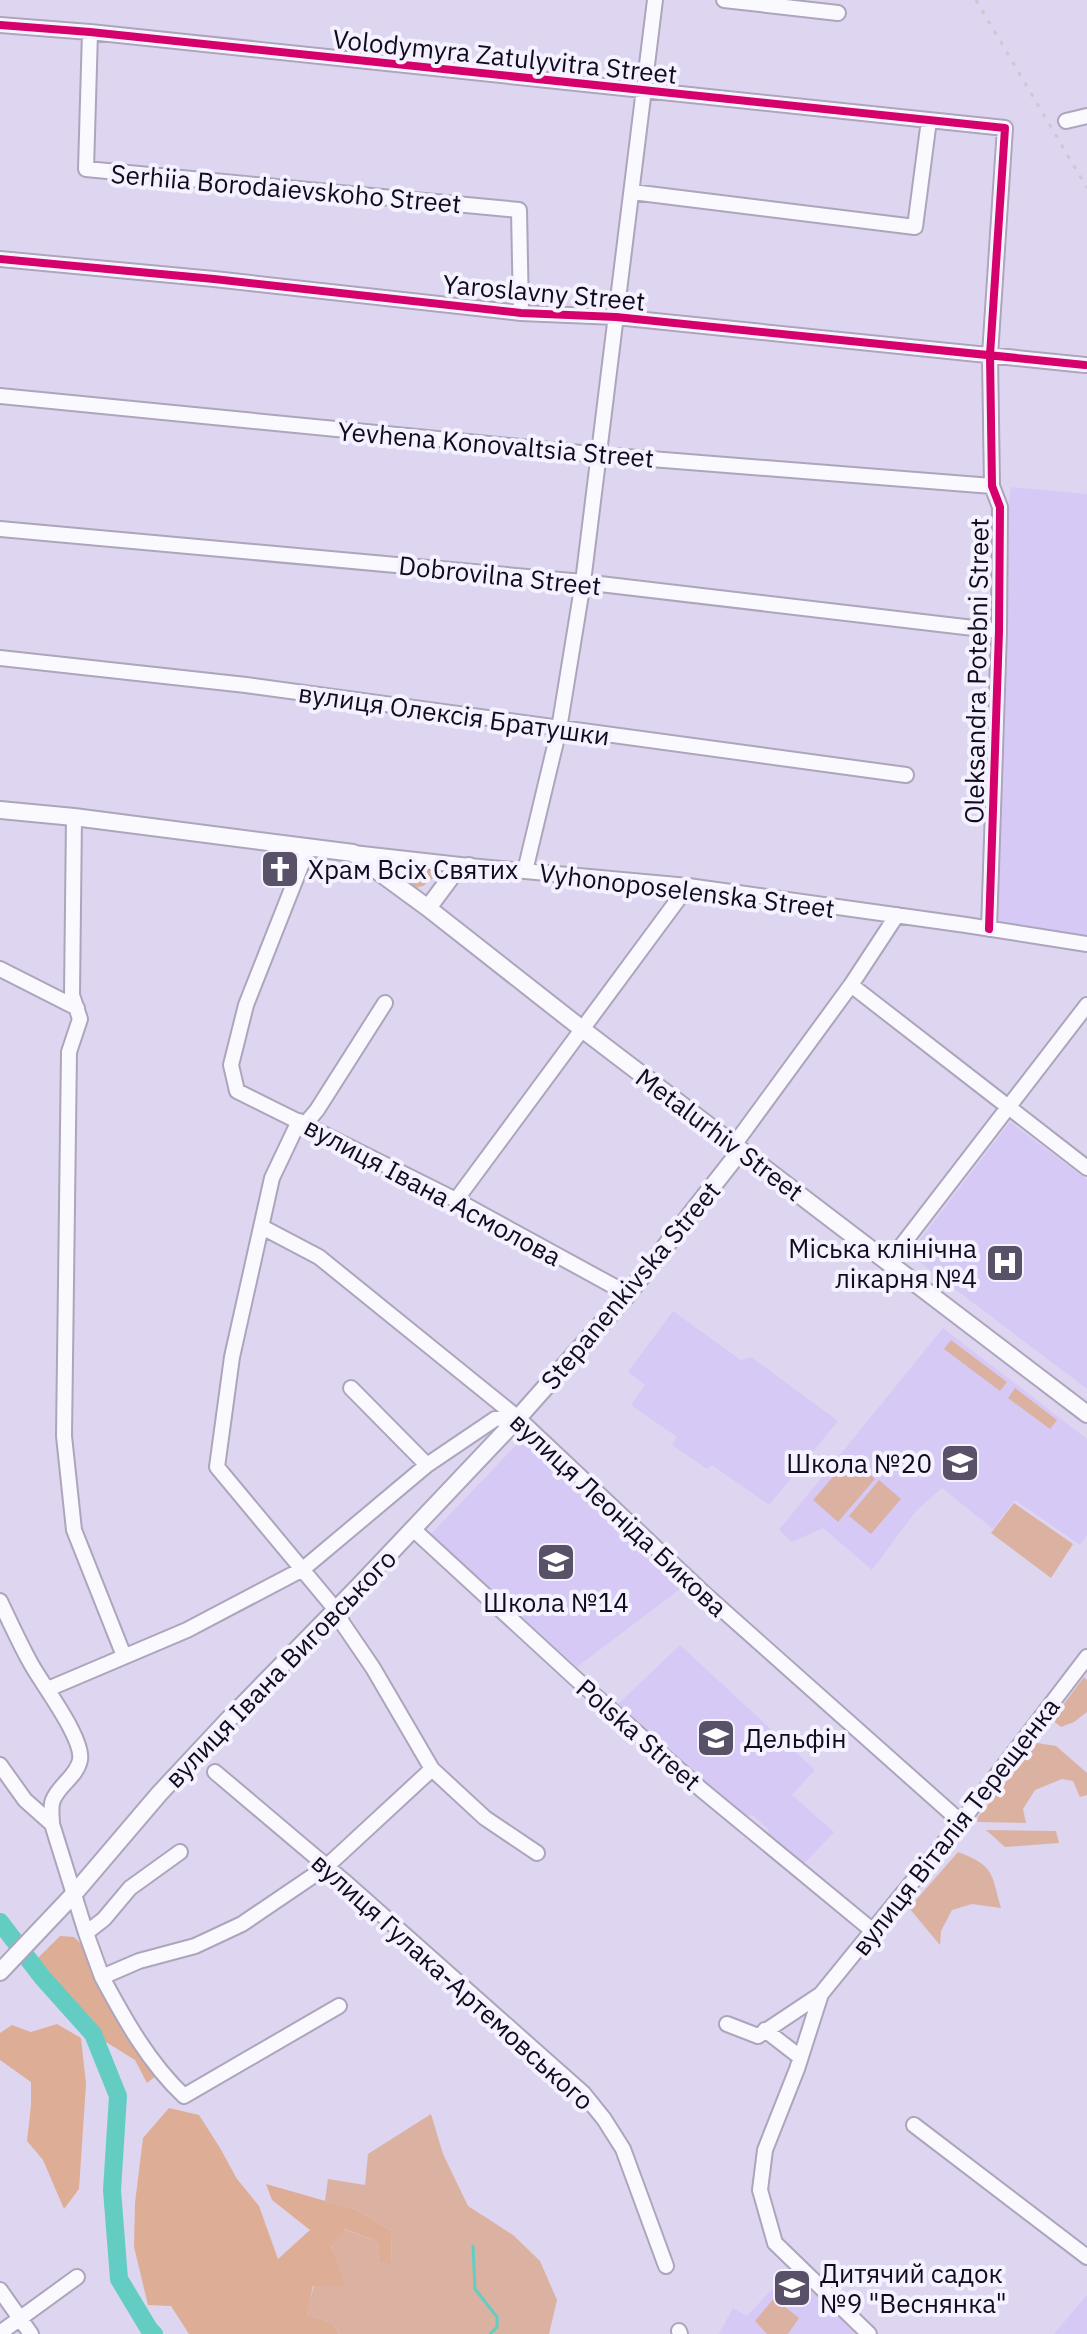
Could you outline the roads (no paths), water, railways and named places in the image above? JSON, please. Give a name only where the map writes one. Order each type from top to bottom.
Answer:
[{"type":"main road","name":"Vyhonoposelenska Street","points":[[0,810],[353,853]]},
{"type":"main road","name":"Metalurhiv Street","points":[[353,853],[1087,1414]]},
{"type":"main road","points":[[428,908],[454,873],[469,866]]},
{"type":"main road","name":"Stepanenkivska Street","points":[[518,1418],[628,1294],[738,1147]]},
{"type":"main road","name":"вулиця Івана Виговського","points":[[6,1966],[219,1729],[518,1418]]},
{"type":"street","points":[[525,871],[559,729],[583,582],[655,0]]},
{"type":"street","points":[[724,0],[838,13]]},
{"type":"street","name":"Volodymyra Zatulyvitra Street","points":[[0,25],[1005,128]]},
{"type":"street","name":"Serhiia Borodaievskoho Street","points":[[90,32],[86,169],[519,210],[521,313]]},
{"type":"street","points":[[1066,121],[1087,116]]},
{"type":"street","points":[[632,192],[915,227],[929,120]]},
{"type":"street","name":"Oleksandra Potebni Street","points":[[989,929],[1000,507],[992,486],[990,355],[1005,128]]},
{"type":"street","name":"Yaroslavny Street","points":[[0,259],[521,313],[616,317],[1085,365]]},
{"type":"street","name":"Yevhena Konovaltsia Street","points":[[0,396],[601,455],[992,486]]},
{"type":"street","name":"Dobrovilna Street","points":[[0,529],[583,582],[999,631]]},
{"type":"street","name":"вулиця Олексія Братушки","points":[[0,658],[246,685],[906,775]]},
{"type":"street","points":[[74,817],[72,995],[80,1019],[69,1052],[64,1436],[74,1530],[124,1656]]},
{"type":"street","name":"вулиця Івана Асмолова","points":[[308,848],[246,1005],[231,1065],[237,1091],[456,1200],[628,1294]]},
{"type":"street","name":"Vyhonoposelenska Street","points":[[353,853],[688,886],[1087,944]]},
{"type":"street","points":[[456,1200],[688,886]]},
{"type":"street","name":"Stepanenkivska Street","points":[[738,1147],[897,915]]},
{"type":"street","points":[[0,969],[77,1008]]},
{"type":"street","points":[[851,985],[1087,1168]]},
{"type":"street","points":[[385,1003],[317,1110],[303,1122],[272,1178],[232,1357],[217,1467],[336,1610],[432,1769],[485,1818],[537,1853]]},
{"type":"street","points":[[889,1262],[1087,1005]]},
{"type":"street","name":"вулиця Леоніда Бикова","points":[[262,1227],[319,1257],[518,1418],[700,1590],[961,1822]]},
{"type":"street","points":[[351,1388],[427,1465]]},
{"type":"street","points":[[48,1689],[187,1630],[303,1569],[427,1465],[495,1419],[518,1418]]},
{"type":"street","name":"Polska Street","points":[[413,1529],[584,1687],[702,1790],[873,1931]]},
{"type":"street","points":[[0,1601],[31,1665],[76,1739],[81,1757],[76,1772],[61,1786],[52,1803],[52,1824],[102,1977],[163,2077],[184,2096],[339,2006]]},
{"type":"street","name":"вулиця Віталія Терещенка","points":[[765,2030],[821,1994],[961,1822],[1087,1657]]},
{"type":"street","points":[[0,1765],[25,1800],[52,1824]]},
{"type":"street","points":[[102,1977],[139,1961],[195,1946],[242,1924],[326,1867],[432,1769]]},
{"type":"street","name":"вулиця Гулака-Артемовського","points":[[215,1772],[583,2093],[623,2149],[666,2266]]},
{"type":"street","points":[[86,1933],[104,1919],[130,1888],[180,1852]]},
{"type":"street","name":"вулиця Віталія Терещенка","points":[[821,1994],[765,2150],[760,2190],[775,2243],[869,2334]]},
{"type":"street","points":[[727,2024],[758,2036],[765,2030],[800,2057]]},
{"type":"street","points":[[914,2125],[1087,2257]]},
{"type":"street","points":[[0,2333],[77,2277]]},
{"type":"street","points":[[0,2290],[31,2334]]},
{"type":"waterway","points":[[0,1922],[42,1977],[93,2034],[118,2096],[112,2190],[119,2279],[154,2334]]},
{"type":"waterway","points":[[473,2246],[475,2289],[497,2317],[497,2327],[490,2334]]},
{"type":"railway","points":[[976,0],[1087,188]]},
{"type":"place","name":"Храм Всіх Святих","points":[[280,869]]},
{"type":"place","name":"Міська клінічна лікарня №4","points":[[1005,1263]]},
{"type":"place","name":"Школа №20","points":[[960,1463]]},
{"type":"place","name":"Школа №14","points":[[556,1562]]},
{"type":"place","name":"Дельфін","points":[[716,1738]]},
{"type":"place","name":"Дитячий садок №9 \"Веснянка\"","points":[[792,2288]]}]
